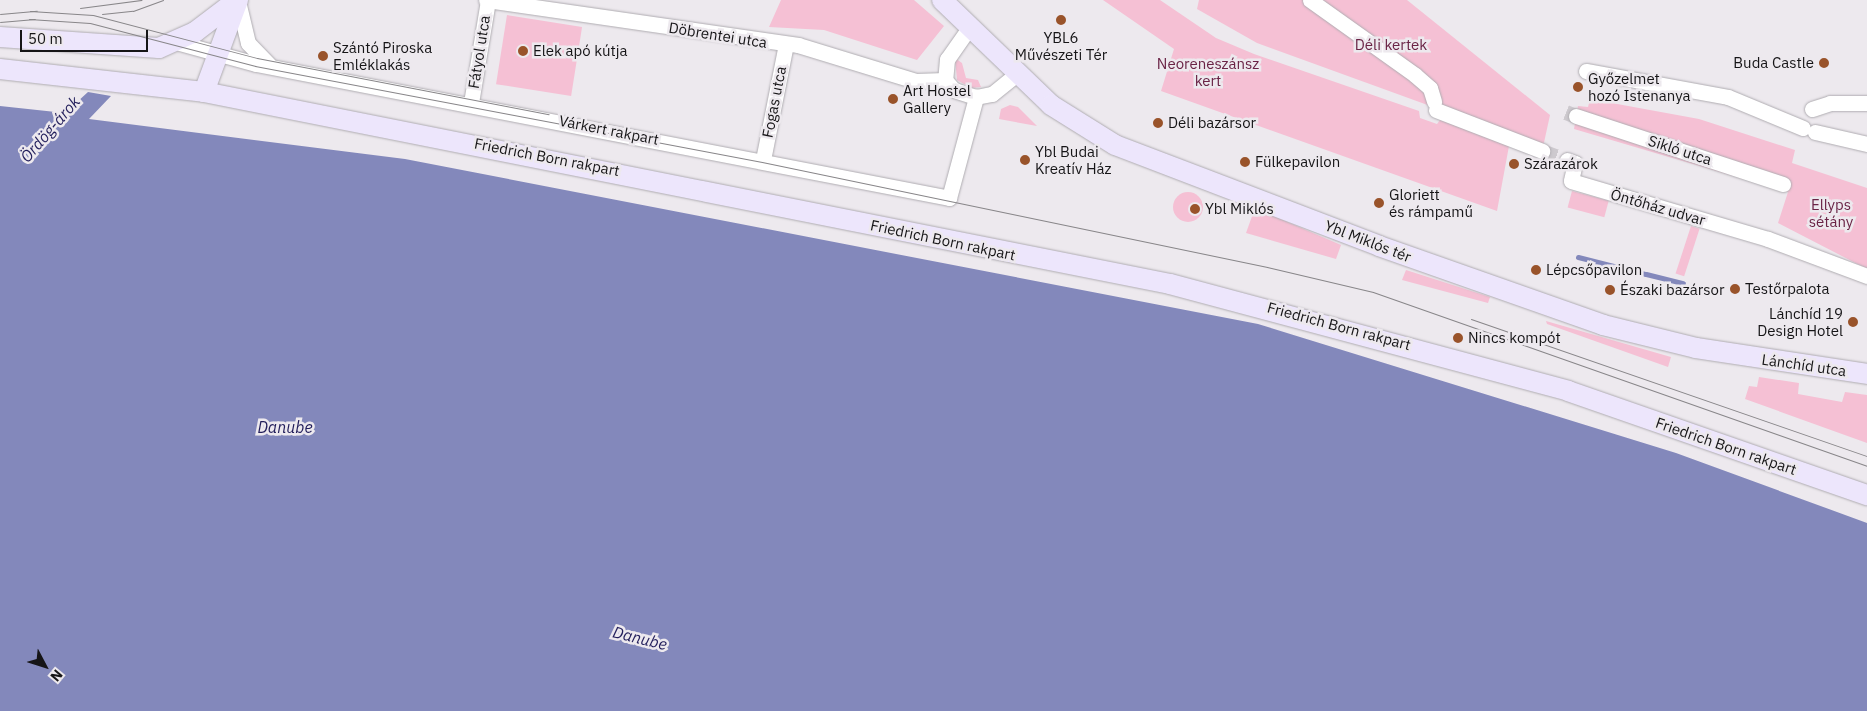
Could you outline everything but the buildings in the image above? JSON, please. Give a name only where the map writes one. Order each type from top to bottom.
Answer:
[{"type":"main road","points":[[0,36],[134,49],[176,42],[238,0]]},
{"type":"main road","points":[[204,92],[238,0]]},
{"type":"main road","name":"Ybl Miklós tér","points":[[942,0],[990,50],[1051,105],[1116,145],[1379,246],[1603,325],[1742,356]]},
{"type":"main road","name":"Friedrich Born rakpart","points":[[0,69],[204,92],[578,163],[1260,305],[1568,391],[1867,495]]},
{"type":"main road","name":"Lánchíd utca","points":[[1742,356],[1867,374]]},
{"type":"street","points":[[238,0],[244,34],[253,51],[269,65]]},
{"type":"street","name":"Döbrentei utca","points":[[487,0],[786,44],[916,81],[945,80]]},
{"type":"street","name":"Fátyol utca","points":[[471,103],[487,0]]},
{"type":"street","points":[[1310,0],[1415,75],[1430,88],[1435,105],[1542,152]]},
{"type":"street","points":[[969,28],[953,46],[945,80],[960,93],[976,96],[992,94],[1017,74]]},
{"type":"street","name":"Várkert rakpart","points":[[176,42],[218,54],[269,65],[763,160],[949,198],[976,96]]},
{"type":"street","name":"Fogas utca","points":[[763,160],[786,44]]},
{"type":"street","points":[[1586,71],[1728,97],[1809,122],[1867,144]]},
{"type":"street","points":[[1809,122],[1830,103],[1867,103]]},
{"type":"street","name":"Sikló utca","points":[[1576,116],[1783,184]]},
{"type":"street","name":"Öntőház udvar","points":[[1567,160],[1575,163],[1571,181],[1771,240],[1867,276]]},
{"type":"green space","points":[[781,0],[914,0],[944,26],[917,60],[824,30],[769,27]]},
{"type":"green space","name":"Neoreneszánsz kert","points":[[1103,0],[1160,0],[1216,38],[1254,54],[1419,111],[1420,118],[1437,124],[1440,120],[1509,146],[1497,211],[1161,91],[1174,49]]},
{"type":"green space","name":"Déli kertek","points":[[1199,0],[1407,0],[1550,115],[1543,147],[1257,43],[1197,9]]},
{"type":"green space","points":[[507,15],[582,27],[571,96],[496,84]]},
{"type":"green space","points":[[955,58],[962,63],[966,78],[978,80],[981,87],[971,88],[957,80]]},
{"type":"green space","name":"Ellyps sétány","points":[[1590,99],[1699,119],[1795,150],[1792,163],[1867,188],[1867,269],[1778,223],[1788,192],[1574,129],[1578,106],[1588,107]]},
{"type":"green space","points":[[1010,105],[1018,107],[1037,126],[999,119],[1001,109]]},
{"type":"green space","points":[[1572,191],[1609,201],[1604,217],[1568,207]]},
{"type":"green space","points":[[1188,192],[1199,196],[1203,207],[1199,218],[1188,222],[1177,218],[1173,207],[1177,196]]},
{"type":"green space","points":[[1255,208],[1341,245],[1336,259],[1246,233]]},
{"type":"green space","points":[[1691,226],[1700,229],[1684,276],[1676,274]]},
{"type":"green space","points":[[1406,270],[1490,297],[1488,303],[1402,280]]},
{"type":"green space","points":[[1546,321],[1671,357],[1668,367],[1547,324]]},
{"type":"green space","points":[[1759,377],[1799,383],[1798,394],[1842,402],[1845,392],[1867,395],[1867,443],[1745,399],[1749,386],[1757,387]]},
{"type":"water","name":"Danube","points":[[88,92],[111,96],[89,119],[405,159],[1258,324],[1676,453],[1867,523],[1867,711],[0,711],[0,106],[65,113]]},
{"type":"waterway","points":[[1578,257],[1645,274]]},
{"type":"waterway","points":[[1646,274],[1683,283]]},
{"type":"tunnel","points":[[1566,112],[1576,116]]},
{"type":"tunnel","points":[[1542,151],[1567,160]]},
{"type":"tram line","points":[[80,8],[141,0]]},
{"type":"tram line","points":[[102,14],[133,11],[163,0]]},
{"type":"tram line","points":[[30,11],[93,15],[257,58],[549,114]]},
{"type":"tram line","points":[[0,14],[37,11]]},
{"type":"tram line","points":[[29,19],[90,23],[255,66],[762,162],[1267,267],[1373,292],[1867,466]]},
{"type":"tram line","points":[[0,22],[35,19]]},
{"type":"tram line","points":[[1471,319],[1867,456]]},
{"type":"place","name":"YBL6 Művészeti Tér","points":[[1061,20]]},
{"type":"place","name":"Elek apó kútja","points":[[523,51]]},
{"type":"place","name":"Szántó Piroska Emléklakás","points":[[323,56]]},
{"type":"place","name":"Buda Castle","points":[[1824,63]]},
{"type":"place","name":"Győzelmet hozó Istenanya","points":[[1578,87]]},
{"type":"place","name":"Art Hostel Gallery","points":[[893,99]]},
{"type":"place","name":"Déli bazársor","points":[[1158,123]]},
{"type":"place","name":"Ybl Budai Kreatív Ház","points":[[1025,160]]},
{"type":"place","name":"Fülkepavilon","points":[[1245,162]]},
{"type":"place","name":"Szárazárok","points":[[1514,164]]},
{"type":"place","name":"Gloriett és rámpamű","points":[[1379,203]]},
{"type":"place","name":"Ybl Miklós","points":[[1195,209]]},
{"type":"place","name":"Lépcsőpavilon","points":[[1536,270]]},
{"type":"place","name":"Testőrpalota","points":[[1735,289]]},
{"type":"place","name":"Északi bazársor","points":[[1610,290]]},
{"type":"place","name":"Lánchíd 19 Design Hotel","points":[[1853,322]]},
{"type":"place","name":"Nincs kompót","points":[[1458,338]]},
{"type":"water label","name":"Ördög-árok","points":[[50,129]]}]
